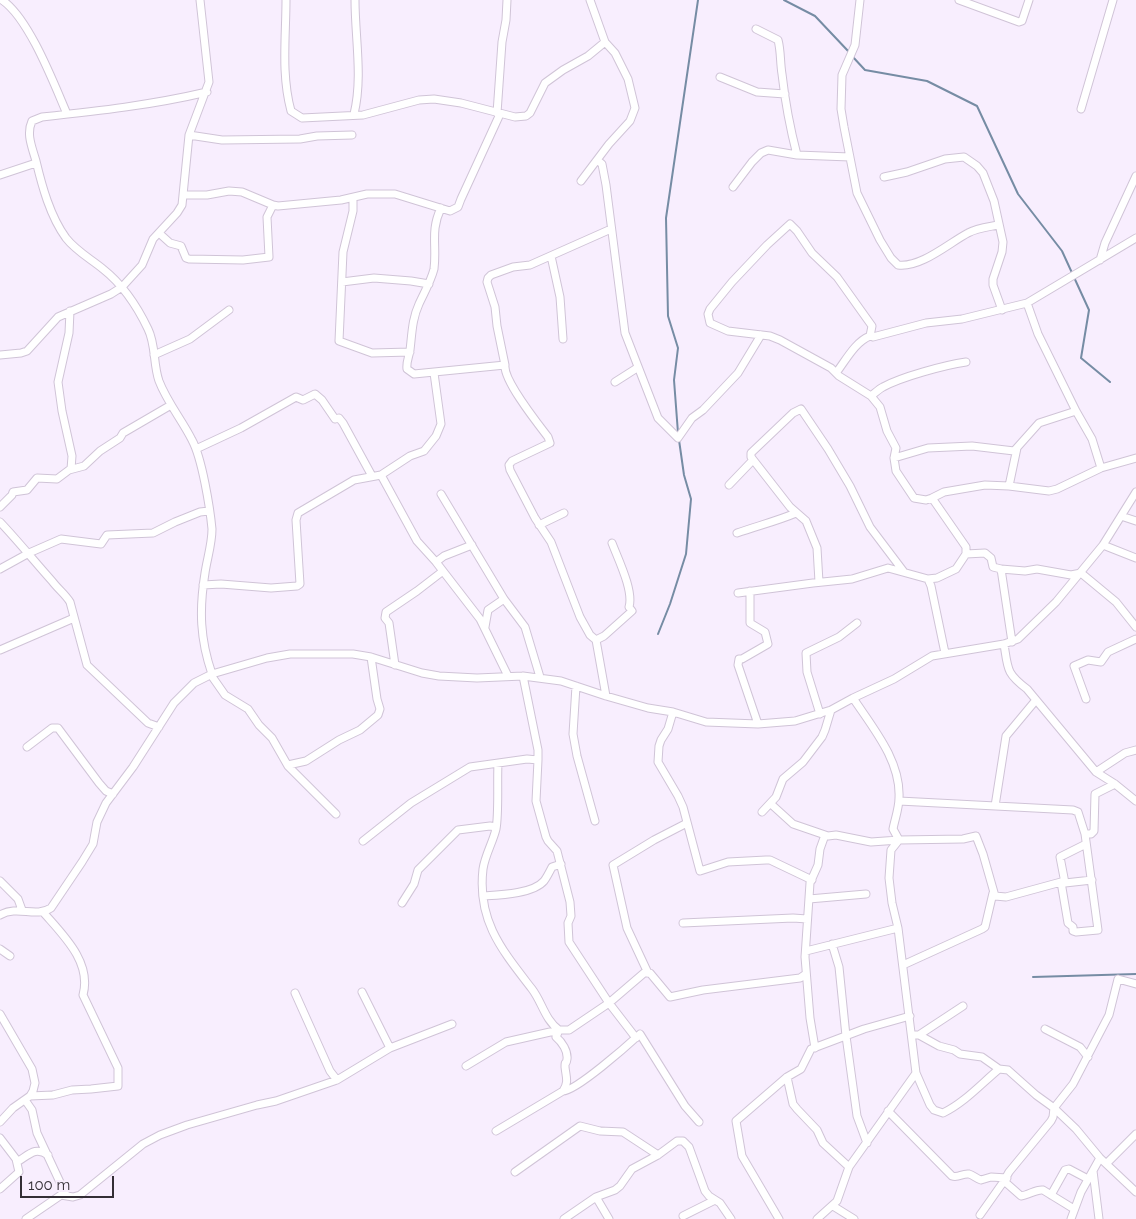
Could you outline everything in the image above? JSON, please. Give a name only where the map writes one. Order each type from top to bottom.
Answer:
[{"type":"street","points":[[0,354],[27,351],[54,320],[122,287],[142,265],[153,239],[177,214],[182,205],[189,136],[207,92],[210,74],[200,0]]},
{"type":"street","points":[[286,0],[286,94],[291,111],[302,118],[369,114],[427,99],[461,104],[514,117],[526,116],[530,113],[545,83],[588,56],[605,42]]},
{"type":"street","points":[[354,114],[358,96],[358,38],[355,0]]},
{"type":"street","points":[[183,195],[207,195],[229,191],[242,192],[273,205],[352,198],[367,194],[395,194],[450,211],[458,207],[498,114],[502,42],[507,0]]},
{"type":"street","points":[[581,181],[609,144],[630,121],[635,108],[628,79],[615,53],[605,42],[590,0]]},
{"type":"street","points":[[860,0],[855,45],[842,75],[841,109],[857,193],[891,258],[898,265],[907,265],[928,258],[968,233],[998,225]]},
{"type":"street","points":[[959,0],[1019,22],[1022,21],[1029,0]]},
{"type":"street","points":[[1081,109],[1113,0]]},
{"type":"street","points":[[0,8],[4,1],[15,13],[35,44],[67,114]]},
{"type":"street","points":[[756,29],[778,40],[781,52],[781,72],[786,107],[797,155]]},
{"type":"street","points":[[720,77],[757,92],[785,94]]},
{"type":"street","points":[[207,92],[169,101],[120,109],[42,116],[32,121],[29,134],[36,163],[55,221],[65,238],[82,254],[105,270],[122,287],[150,332],[160,382],[196,449],[209,511],[211,540],[203,585],[202,638],[204,651],[212,674],[226,695],[248,709],[272,738],[288,765],[336,814]]},
{"type":"street","points":[[189,136],[222,140],[300,139],[317,136],[352,135]]},
{"type":"street","points":[[733,187],[746,169],[761,154],[768,150],[797,155],[850,157]]},
{"type":"street","points":[[884,177],[908,172],[945,159],[964,157],[977,166],[983,173],[994,201],[1002,248],[996,268],[994,285],[1002,310]]},
{"type":"street","points":[[597,160],[602,164],[606,185],[625,333],[658,418],[678,438],[692,418],[738,373],[761,335]]},
{"type":"street","points":[[0,174],[36,163]]},
{"type":"street","points":[[1100,260],[1105,243],[1136,176]]},
{"type":"street","points":[[352,198],[353,211],[343,252],[339,341],[372,353],[410,352]]},
{"type":"street","points":[[159,233],[170,243],[182,246],[186,258],[189,259],[243,260],[270,257],[267,217],[273,205]]},
{"type":"street","points":[[441,208],[434,224],[434,269],[418,306],[406,364],[410,372],[414,374],[505,365]]},
{"type":"street","points":[[870,336],[872,326],[837,277],[812,253],[790,224],[732,282],[710,309],[710,323],[717,327],[739,334],[770,336],[780,340],[831,368],[871,396],[880,407],[887,431],[896,448],[894,458],[898,476],[914,498],[926,500],[944,492],[985,485],[1048,491],[1057,489],[1101,468],[1136,458]]},
{"type":"street","points":[[606,696],[596,640],[590,635],[580,617],[551,542],[539,525],[509,466],[512,462],[550,443],[548,437],[520,399],[504,371],[505,365],[495,307],[487,282],[491,275],[530,265],[611,230]]},
{"type":"street","points":[[836,373],[857,348],[860,340],[926,323],[962,319],[1027,303],[1072,274],[1100,260],[1136,238]]},
{"type":"street","points":[[551,256],[560,297],[563,338]]},
{"type":"street","points":[[342,282],[374,278],[428,284]]},
{"type":"street","points":[[1027,303],[1038,334],[1092,439],[1101,468]]},
{"type":"street","points":[[154,355],[190,339],[229,310]]},
{"type":"street","points":[[70,311],[69,333],[58,382],[72,456],[71,470]]},
{"type":"street","points":[[871,396],[883,387],[901,380],[953,364],[966,362]]},
{"type":"street","points":[[615,382],[638,368]]},
{"type":"street","points":[[203,585],[221,584],[271,588],[297,586],[300,584],[296,520],[298,513],[354,480],[381,475],[410,456],[424,451],[438,432],[441,424],[434,373]]},
{"type":"street","points":[[196,449],[241,428],[296,397],[303,400],[315,394],[322,400],[334,419],[339,418],[343,423],[372,476]]},
{"type":"street","points":[[0,506],[13,492],[27,490],[37,478],[56,479],[71,470],[85,466],[120,438],[123,433],[171,405]]},
{"type":"street","points":[[819,582],[816,548],[806,521],[796,513],[752,461],[751,453],[793,413],[802,409],[850,486],[870,527],[904,572]]},
{"type":"street","points":[[894,458],[928,448],[972,446],[1014,451],[1039,423],[1076,411]]},
{"type":"street","points":[[1009,486],[1017,448]]},
{"type":"street","points":[[729,485],[752,461]]},
{"type":"street","points":[[381,475],[417,541],[436,562],[485,628],[508,676]]},
{"type":"street","points":[[0,915],[12,910],[44,912],[50,908],[93,844],[97,822],[106,803],[133,767],[174,703],[194,683],[212,674],[267,658],[290,654],[353,654],[371,657],[422,673],[439,676],[477,678],[508,676],[540,677],[648,708],[673,712],[706,722],[758,724],[795,721],[831,710],[894,679],[932,656],[1004,644],[1022,636],[1056,602],[1081,573],[1103,545],[1136,492]]},
{"type":"street","points":[[441,494],[504,599],[525,627],[540,677]]},
{"type":"street","points":[[738,593],[852,579],[888,568],[928,579],[937,578],[956,569],[966,554],[966,547],[932,498]]},
{"type":"street","points":[[0,569],[29,553],[61,539],[97,544],[102,543],[106,535],[153,533],[174,522],[200,512],[209,511]]},
{"type":"street","points":[[539,525],[564,512]]},
{"type":"street","points":[[737,533],[775,522],[796,513]]},
{"type":"street","points":[[1121,516],[1136,521]]},
{"type":"street","points":[[0,522],[66,595],[87,665],[148,723],[159,727]]},
{"type":"street","points":[[596,640],[604,636],[632,611],[629,607],[631,600],[626,581],[612,543]]},
{"type":"street","points":[[1103,545],[1136,558]]},
{"type":"street","points":[[436,562],[444,556],[472,546]]},
{"type":"street","points":[[966,554],[989,554],[993,567],[1001,569],[1037,570],[1071,575],[1081,573]]},
{"type":"street","points":[[1001,569],[1012,642]]},
{"type":"street","points":[[395,665],[389,623],[385,618],[386,612],[443,571]]},
{"type":"street","points":[[1081,573],[1116,602],[1136,627]]},
{"type":"street","points":[[928,579],[945,653]]},
{"type":"street","points":[[750,591],[750,623],[765,632],[768,644],[739,660],[738,665],[758,724]]},
{"type":"street","points":[[485,628],[488,610],[504,599]]},
{"type":"street","points":[[0,650],[74,618]]},
{"type":"street","points":[[820,714],[807,672],[806,653],[839,637],[857,623]]},
{"type":"street","points":[[1086,699],[1074,666],[1088,660],[1101,662],[1108,652],[1136,640]]},
{"type":"street","points":[[1004,644],[1008,671],[1013,678],[1027,689],[1096,772],[1136,801]]},
{"type":"street","points":[[288,765],[306,761],[339,740],[360,730],[378,715],[380,709],[371,657]]},
{"type":"street","points":[[523,676],[538,750],[536,801],[546,837],[557,851],[570,902],[569,942],[609,1003],[636,1038]]},
{"type":"street","points":[[576,686],[573,734],[577,756],[595,821]]},
{"type":"street","points":[[853,698],[886,749],[895,771],[899,786],[899,800],[894,829],[899,840]]},
{"type":"street","points":[[995,806],[1006,736],[1036,700]]},
{"type":"street","points":[[762,812],[776,797],[783,779],[803,762],[822,737],[826,730],[831,710]]},
{"type":"street","points":[[673,712],[668,729],[659,746],[658,762],[678,796],[688,823],[700,871],[728,862],[770,860],[812,880]]},
{"type":"street","points":[[27,747],[52,728],[58,728],[102,788],[113,794]]},
{"type":"street","points":[[1096,772],[1125,753],[1136,750]]},
{"type":"street","points":[[363,841],[411,803],[470,767],[527,759],[538,760]]},
{"type":"street","points":[[498,764],[496,827],[483,868],[484,912],[495,936],[539,998],[551,1024],[558,1030]]},
{"type":"street","points":[[1085,834],[1091,834],[1094,831],[1095,794],[1115,784]]},
{"type":"street","points":[[899,800],[1073,810],[1078,812],[1085,834],[1098,930],[1076,932],[1072,931],[1073,927],[1068,922],[1060,857],[1086,844]]},
{"type":"street","points":[[771,804],[793,824],[825,835],[836,835],[871,842],[963,839],[976,836],[983,854],[993,893],[985,927],[903,965]]},
{"type":"street","points":[[648,973],[627,928],[613,865],[654,840],[688,823]]},
{"type":"street","points":[[402,903],[414,884],[418,870],[458,830],[496,827]]},
{"type":"street","points":[[815,1048],[806,974],[807,919],[812,880],[818,865],[820,849],[825,835]]},
{"type":"street","points":[[899,840],[891,850],[888,878],[898,928],[910,1016],[916,1035],[916,1073],[930,1105],[934,1110],[943,1113],[950,1110],[998,1069]]},
{"type":"street","points":[[483,896],[519,893],[544,882],[552,867],[561,864]]},
{"type":"street","points":[[993,893],[998,898],[1006,897],[1063,883],[1092,880]]},
{"type":"street","points":[[0,881],[18,900],[22,910]]},
{"type":"street","points":[[809,899],[866,894]]},
{"type":"street","points":[[27,1098],[53,1095],[72,1090],[118,1086],[118,1068],[83,995],[85,986],[80,959],[71,944],[44,912]]},
{"type":"street","points":[[683,923],[807,919]]},
{"type":"street","points":[[806,951],[898,928]]},
{"type":"street","points":[[832,944],[839,967],[857,1116],[867,1142]]},
{"type":"street","points":[[0,950],[10,956]]},
{"type":"street","points":[[466,1066],[506,1042],[558,1030],[569,1030],[609,1003],[640,975],[650,972],[670,997],[703,990],[800,978],[806,974]]},
{"type":"street","points":[[980,1215],[1006,1180],[1009,1172],[1051,1121],[1054,1108],[1073,1084],[1109,1015],[1118,979],[1136,984]]},
{"type":"street","points":[[362,992],[390,1048]]},
{"type":"street","points":[[294,993],[330,1071],[337,1080]]},
{"type":"street","points":[[916,1035],[963,1006]]},
{"type":"street","points":[[0,1014],[35,1076],[34,1087],[27,1098],[13,1108],[0,1122]]},
{"type":"street","points":[[779,1219],[742,1156],[736,1121],[787,1077],[801,1069],[811,1049],[864,1029],[910,1016]]},
{"type":"street","points":[[26,1219],[56,1198],[66,1195],[73,1197],[80,1195],[143,1144],[160,1135],[256,1104],[276,1101],[337,1080],[390,1048],[452,1024]]},
{"type":"street","points":[[1045,1029],[1080,1047],[1088,1057]]},
{"type":"street","points":[[558,1030],[556,1037],[564,1047],[567,1059],[565,1066],[567,1080],[563,1091]]},
{"type":"street","points":[[496,1131],[563,1091],[568,1091],[582,1082],[640,1034],[685,1106],[699,1122]]},
{"type":"street","points":[[916,1035],[960,1054],[982,1057],[998,1069],[1008,1070],[1054,1108],[1076,1129],[1100,1158],[1136,1192]]},
{"type":"street","points":[[817,1219],[833,1206],[840,1194],[849,1167],[916,1073]]},
{"type":"street","points":[[787,1077],[793,1104],[817,1130],[823,1143],[849,1167]]},
{"type":"street","points":[[27,1098],[32,1110],[35,1128],[66,1195]]},
{"type":"street","points":[[888,1112],[952,1176],[958,1178],[970,1174],[981,1180],[991,1177],[1006,1180],[1021,1196],[1028,1195],[1039,1189],[1043,1190],[1074,1209]]},
{"type":"street","points":[[515,1172],[580,1126],[600,1131],[623,1132],[658,1155]]},
{"type":"street","points":[[1107,1164],[1136,1134]]},
{"type":"street","points":[[0,1138],[18,1162],[20,1172],[0,1189]]},
{"type":"street","points":[[564,1219],[596,1197],[615,1190],[632,1169],[658,1155],[677,1140],[683,1141],[689,1147],[705,1191],[720,1203],[731,1219]]},
{"type":"street","points":[[18,1162],[35,1151],[40,1150],[48,1155]]},
{"type":"street","points":[[1071,1219],[1088,1179],[1100,1158]]},
{"type":"street","points":[[1051,1195],[1065,1170],[1070,1169],[1088,1179]]},
{"type":"street","points":[[1093,1170],[1099,1219]]},
{"type":"street","points":[[596,1197],[609,1219]]},
{"type":"street","points":[[684,1216],[715,1200]]},
{"type":"street","points":[[833,1206],[854,1219]]},
{"type":"waterway","points":[[678,433],[674,380],[678,348],[668,316],[666,218],[698,0]]},
{"type":"waterway","points":[[784,0],[815,16],[849,52]]},
{"type":"waterway","points":[[852,56],[865,70],[927,81],[977,106],[1018,194],[1062,251],[1089,310],[1081,358],[1110,382]]},
{"type":"waterway","points":[[658,634],[686,554],[691,499],[684,475],[679,440]]},
{"type":"waterway","points":[[1033,977],[1136,974]]}]
